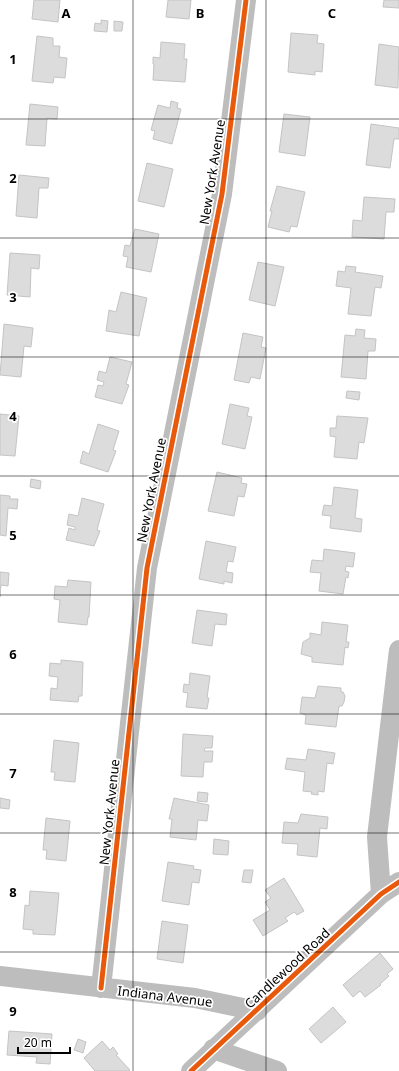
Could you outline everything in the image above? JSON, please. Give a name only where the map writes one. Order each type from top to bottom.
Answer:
[{"type":"street","name":"New York Avenue","points":[[101,988],[147,568],[222,194],[246,0]]},
{"type":"street","points":[[381,894],[377,837],[399,650]]},
{"type":"street","name":"Candlewood Road","points":[[190,1071],[257,1011],[381,894],[399,882]]},
{"type":"street","name":"Indiana Avenue","points":[[0,976],[195,998],[257,1011]]},
{"type":"street","points":[[213,1049],[277,1071]]},
{"type":"building","points":[[34,0],[60,0],[58,22],[32,19]]},
{"type":"building","points":[[168,0],[191,0],[189,19],[166,17]]},
{"type":"building","points":[[384,0],[399,0],[399,8],[383,7]]},
{"type":"building","points":[[101,20],[108,21],[107,32],[94,31],[95,23],[101,24]]},
{"type":"building","points":[[114,21],[123,22],[122,31],[114,31]]},
{"type":"building","points":[[291,33],[318,35],[317,43],[324,44],[322,72],[315,71],[315,75],[288,72]]},
{"type":"building","points":[[37,36],[53,38],[53,46],[60,46],[59,57],[67,58],[65,78],[54,77],[53,83],[32,81]]},
{"type":"building","points":[[161,42],[185,44],[184,59],[187,59],[185,82],[153,80],[153,57],[160,58]]},
{"type":"building","points":[[379,44],[399,47],[398,88],[375,85]]},
{"type":"building","points":[[171,101],[178,103],[177,108],[181,109],[172,144],[153,139],[155,131],[151,130],[158,105],[170,108]]},
{"type":"building","points":[[30,104],[58,107],[57,119],[47,118],[45,146],[26,145]]},
{"type":"building","points":[[284,114],[310,117],[305,156],[279,152]]},
{"type":"building","points":[[371,124],[399,128],[399,139],[394,139],[390,168],[366,165]]},
{"type":"building","points":[[147,163],[173,169],[164,207],[138,201]]},
{"type":"building","points":[[19,175],[49,178],[48,188],[39,188],[37,218],[16,216]]},
{"type":"building","points":[[277,186],[305,192],[297,227],[291,226],[289,232],[268,227],[272,211],[270,211]]},
{"type":"building","points":[[364,197],[395,199],[394,212],[386,212],[384,239],[352,237],[353,220],[362,221]]},
{"type":"building","points":[[135,229],[159,234],[151,272],[126,267],[128,257],[123,256],[125,245],[130,246]]},
{"type":"building","points":[[10,253],[40,255],[39,269],[31,268],[30,297],[7,295]]},
{"type":"building","points":[[258,262],[284,267],[275,306],[249,300]]},
{"type":"building","points":[[346,266],[356,267],[355,272],[383,276],[381,288],[375,287],[371,316],[348,314],[351,288],[336,286],[338,271],[345,272]]},
{"type":"building","points":[[121,292],[147,298],[139,336],[106,331],[109,310],[116,312]]},
{"type":"building","points":[[4,324],[33,328],[31,347],[24,346],[21,377],[0,375]]},
{"type":"building","points":[[356,329],[365,330],[364,338],[376,339],[375,351],[368,351],[366,379],[341,377],[345,335],[355,336]]},
{"type":"building","points":[[243,333],[263,337],[261,347],[266,348],[260,379],[251,377],[249,383],[234,380]]},
{"type":"building","points":[[110,357],[132,362],[126,384],[129,385],[122,404],[95,397],[98,385],[103,386],[104,382],[97,380],[99,371],[106,373]]},
{"type":"building","points":[[347,391],[360,392],[359,400],[346,398]]},
{"type":"building","points":[[230,404],[249,408],[247,416],[252,417],[245,449],[222,444]]},
{"type":"building","points":[[0,414],[19,416],[15,456],[0,455]]},
{"type":"building","points":[[337,416],[368,418],[364,443],[359,442],[357,459],[334,457],[336,437],[330,436],[330,428],[336,428]]},
{"type":"building","points":[[98,424],[119,431],[113,450],[116,451],[108,472],[80,463],[83,451],[89,454]]},
{"type":"building","points":[[217,472],[242,478],[241,483],[247,484],[244,497],[238,496],[234,516],[208,511]]},
{"type":"building","points":[[31,479],[41,481],[40,489],[30,487]]},
{"type":"building","points":[[334,487],[358,490],[355,518],[362,519],[361,532],[330,528],[331,516],[322,515],[324,505],[332,506]]},
{"type":"building","points":[[0,495],[10,496],[10,499],[18,499],[17,509],[8,508],[6,536],[0,535]]},
{"type":"building","points":[[82,498],[104,504],[97,530],[100,531],[94,546],[66,540],[69,528],[75,530],[75,527],[67,525],[69,514],[78,516]]},
{"type":"building","points":[[206,541],[236,547],[233,562],[228,561],[226,572],[233,573],[232,583],[224,581],[224,584],[199,579]]},
{"type":"building","points":[[324,549],[355,553],[353,567],[346,566],[345,571],[349,572],[348,578],[346,577],[343,594],[319,591],[321,573],[310,572],[312,560],[323,561]]},
{"type":"building","points":[[0,572],[9,573],[8,586],[1,585],[0,597]]},
{"type":"building","points":[[68,580],[91,582],[89,617],[87,625],[58,622],[60,600],[54,599],[55,586],[67,587]]},
{"type":"building","points":[[197,610],[227,614],[226,625],[215,624],[212,646],[192,643]]},
{"type":"building","points":[[322,622],[348,625],[346,642],[349,642],[348,648],[345,647],[343,665],[312,662],[312,657],[301,654],[303,642],[310,638],[310,633],[321,635]]},
{"type":"building","points":[[61,660],[83,662],[82,696],[79,696],[78,702],[50,700],[51,688],[57,689],[58,677],[49,676],[50,663],[61,664]]},
{"type":"building","points":[[190,673],[210,676],[207,709],[186,707],[188,693],[183,692],[184,684],[189,685]]},
{"type":"building","points":[[318,686],[341,688],[341,692],[343,692],[345,696],[342,706],[339,706],[336,727],[305,724],[306,715],[300,713],[302,697],[315,698]]},
{"type":"building","points":[[183,734],[213,736],[212,748],[205,748],[204,751],[213,751],[212,762],[204,762],[203,777],[181,776]]},
{"type":"building","points":[[54,740],[79,743],[75,782],[54,780],[55,772],[51,772]]},
{"type":"building","points":[[308,749],[335,753],[333,764],[327,763],[324,792],[318,791],[318,795],[311,794],[312,792],[303,791],[305,772],[285,769],[287,758],[306,760]]},
{"type":"building","points":[[198,792],[208,793],[207,802],[197,801]]},
{"type":"building","points":[[0,798],[10,800],[9,809],[0,808]]},
{"type":"building","points":[[174,798],[209,805],[207,821],[198,820],[196,840],[170,837],[172,819],[169,819]]},
{"type":"building","points":[[301,814],[328,817],[327,829],[320,828],[317,857],[297,855],[298,844],[282,843],[284,822],[298,823]]},
{"type":"building","points":[[46,818],[70,821],[66,861],[46,859],[47,850],[43,850]]},
{"type":"building","points":[[214,839],[229,841],[228,855],[213,854]]},
{"type":"building","points":[[168,862],[194,866],[193,869],[201,870],[199,883],[192,882],[189,905],[162,901]]},
{"type":"building","points":[[244,870],[253,870],[251,883],[242,882]]},
{"type":"building","points":[[284,878],[304,911],[297,915],[294,912],[285,918],[288,921],[263,936],[253,920],[270,910],[265,902],[271,898],[265,890]]},
{"type":"building","points":[[30,891],[59,893],[55,935],[33,934],[33,930],[23,929],[25,905],[29,906]]},
{"type":"building","points":[[162,921],[188,925],[183,963],[157,959]]},
{"type":"building","points":[[380,953],[393,969],[387,974],[389,976],[380,984],[381,985],[365,997],[360,991],[353,997],[343,985]]},
{"type":"building","points":[[333,1007],[346,1022],[321,1043],[309,1029]]},
{"type":"building","points":[[9,1031],[52,1034],[50,1064],[36,1063],[37,1057],[7,1055]]},
{"type":"building","points":[[78,1039],[86,1042],[83,1053],[74,1050]]},
{"type":"building","points":[[102,1041],[110,1050],[113,1047],[118,1054],[116,1055],[130,1070],[129,1071],[95,1071],[84,1058]]},
{"type":"cycle path","points":[[101,988],[147,568],[222,194],[246,0]]},
{"type":"cycle path","points":[[191,1071],[381,894],[399,882]]}]
